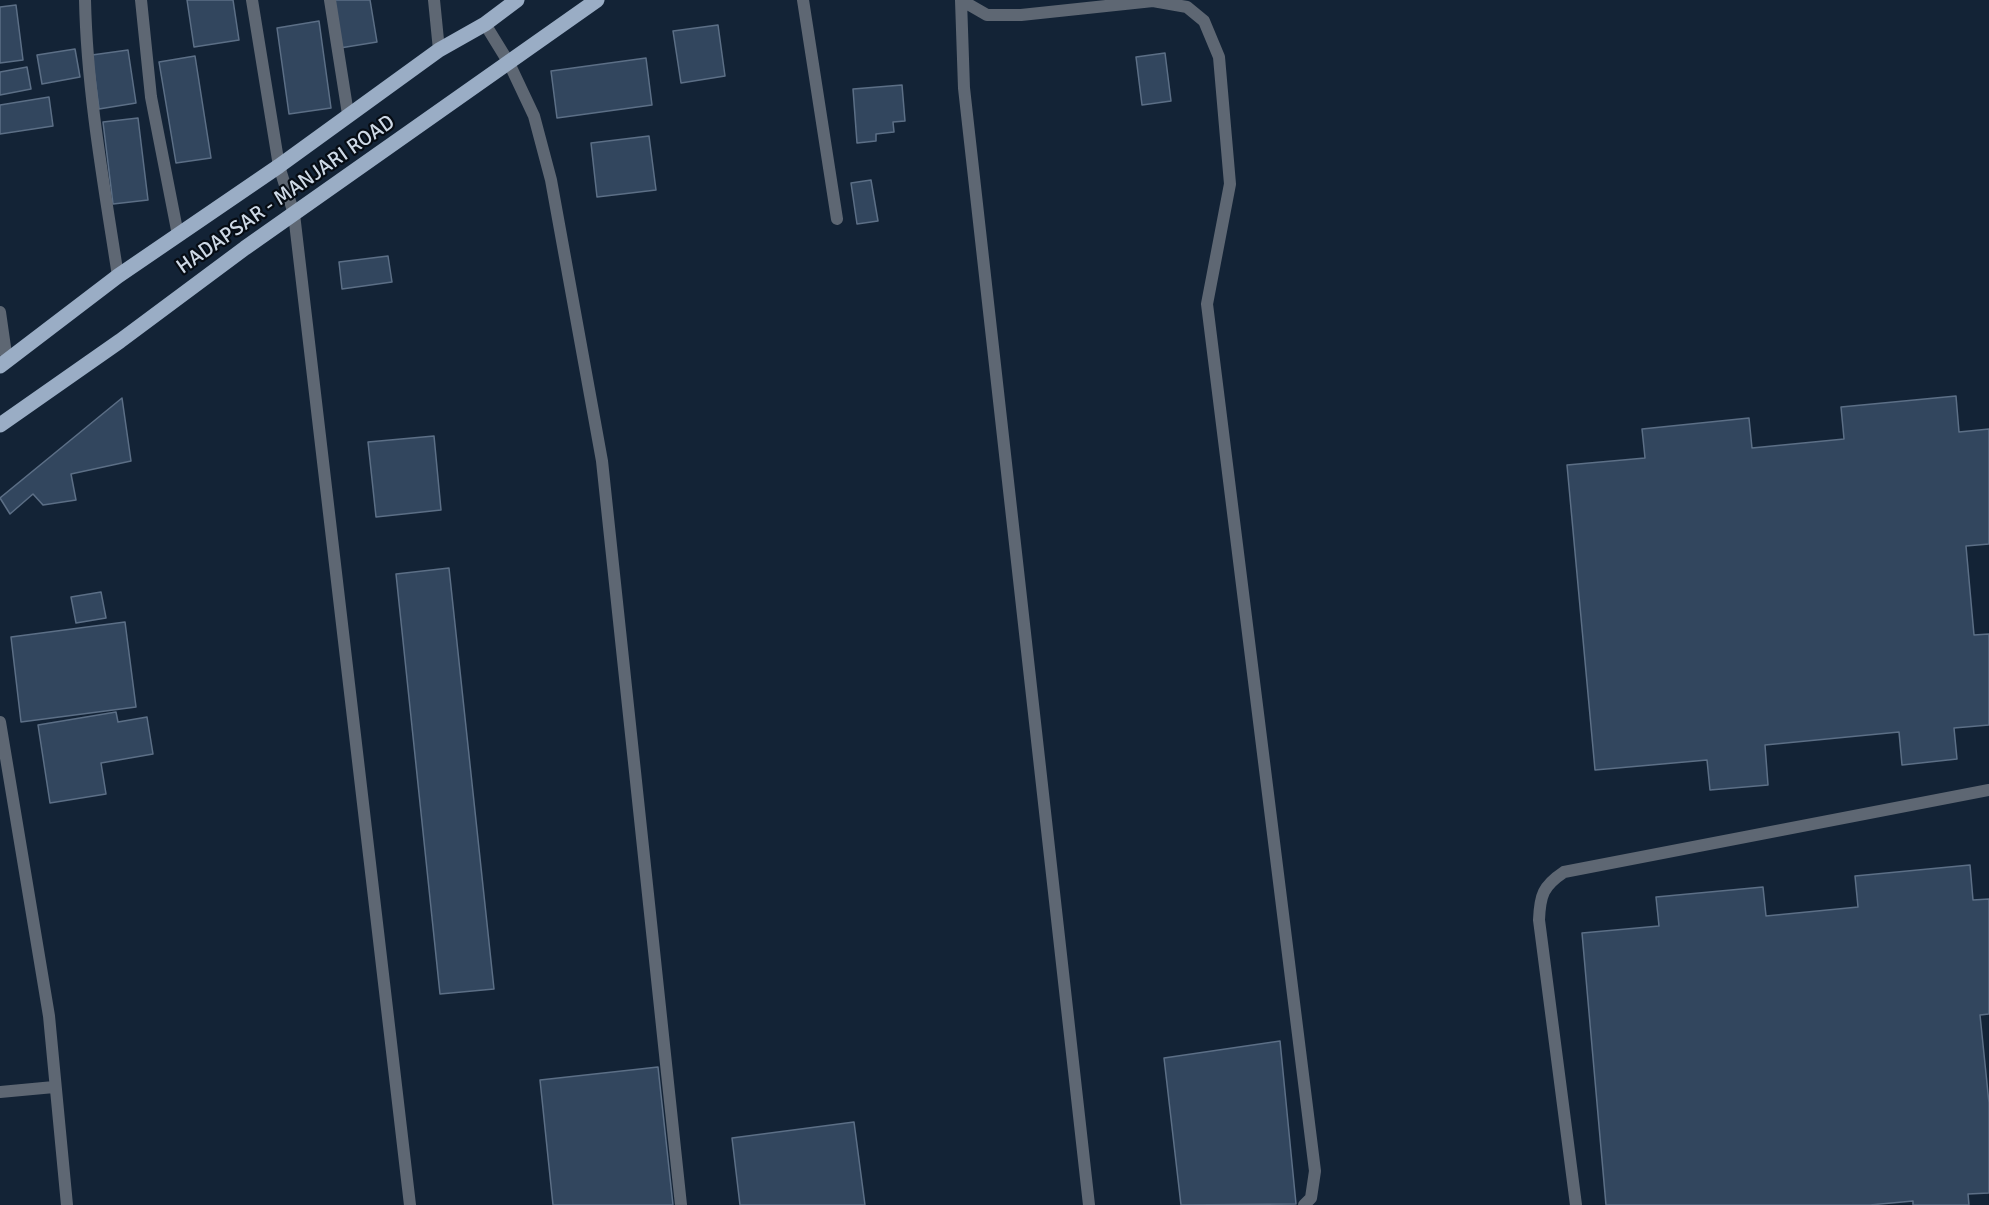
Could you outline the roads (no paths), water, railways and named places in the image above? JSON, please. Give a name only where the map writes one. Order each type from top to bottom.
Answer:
[{"type":"main road","name":"HADAPSAR - MANJARI ROAD","points":[[3,364],[118,276],[279,166],[439,50],[485,24],[517,0]]},
{"type":"main road","name":"HADAPSAR - MANJARI ROAD","points":[[0,425],[597,0]]},
{"type":"street","points":[[85,0],[86,42],[118,276]]},
{"type":"street","points":[[141,0],[151,97],[178,235]]},
{"type":"street","points":[[252,0],[279,166],[294,214],[410,1205]]},
{"type":"street","points":[[330,0],[348,114]]},
{"type":"street","points":[[434,0],[439,50]]},
{"type":"street","points":[[803,0],[837,219]]},
{"type":"street","points":[[961,0],[964,88],[1089,1205]]},
{"type":"street","points":[[961,0],[987,15],[1021,15],[1153,1],[1187,7],[1204,21],[1220,57],[1230,184],[1207,304],[1314,1171],[1311,1198],[1304,1205]]},
{"type":"street","points":[[485,24],[509,63],[534,116],[551,180],[602,461],[681,1205]]},
{"type":"street","points":[[0,312],[3,364]]},
{"type":"street","points":[[0,722],[49,1016],[67,1205]]},
{"type":"street","points":[[1576,1205],[1539,920],[1540,900],[1549,882],[1564,872],[1989,790]]},
{"type":"street","points":[[0,1092],[54,1087]]}]
